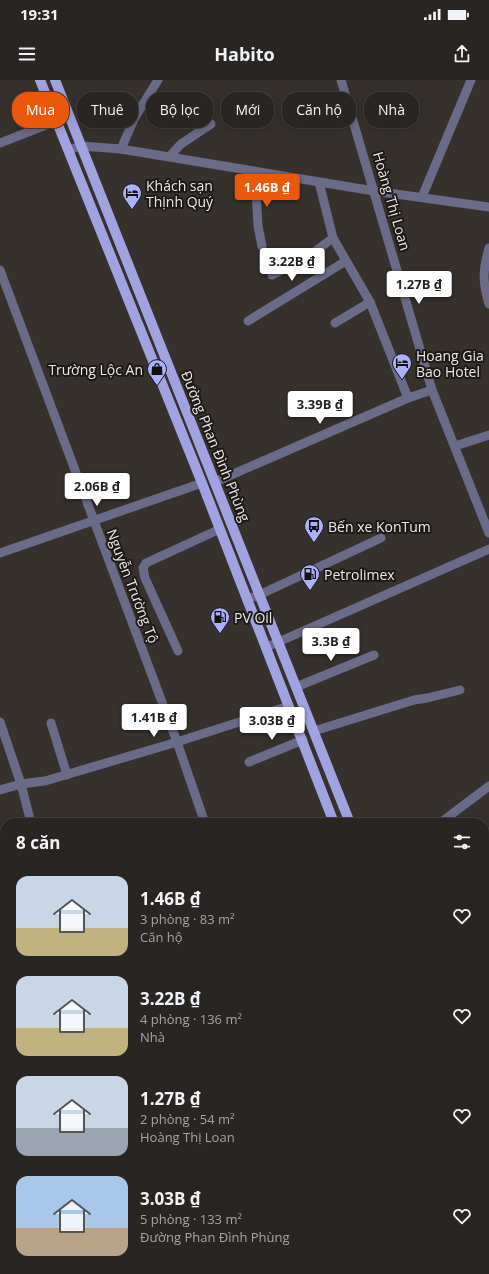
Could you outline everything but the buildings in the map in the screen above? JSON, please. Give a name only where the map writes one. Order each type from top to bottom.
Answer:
[{"type":"main road","name":"Đường Phan Đình Phùng","points":[[40,80],[45,92]]},
{"type":"main road","name":"Đường Phan Đình Phùng","points":[[55,80],[60,92]]},
{"type":"main road","name":"Đường Phan Đình Phùng","points":[[69,116],[216,482],[259,595],[348,818]]},
{"type":"main road","name":"Đường Phan Đình Phùng","points":[[59,128],[267,647],[332,818]]},
{"type":"street","points":[[121,149],[134,119],[158,80]]},
{"type":"street","name":"Hoàng Thị Loan","points":[[341,80],[432,390],[489,533]]},
{"type":"street","points":[[422,197],[471,80]]},
{"type":"street","points":[[0,143],[38,128]]},
{"type":"street","points":[[170,156],[181,144],[205,128]]},
{"type":"street","points":[[68,150],[81,146],[121,149],[374,191],[489,207]]},
{"type":"street","points":[[255,172],[258,226],[262,246]]},
{"type":"street","points":[[320,182],[333,238],[370,302],[408,398]]},
{"type":"street","points":[[272,275],[306,258],[333,238]]},
{"type":"street","points":[[489,248],[484,268],[484,278],[489,304]]},
{"type":"street","points":[[248,321],[346,261]]},
{"type":"street","name":"Nguyễn Trường Tộ","points":[[0,270],[177,742],[203,818]]},
{"type":"street","points":[[335,323],[370,302]]},
{"type":"street","points":[[216,482],[408,398],[432,390]]},
{"type":"street","points":[[455,446],[489,435]]},
{"type":"street","points":[[0,553],[202,483]]},
{"type":"street","points":[[178,651],[145,578],[143,568],[146,563],[220,529]]},
{"type":"street","points":[[247,599],[259,595],[381,538]]},
{"type":"street","points":[[267,647],[489,549]]},
{"type":"street","points":[[296,687],[374,655]]},
{"type":"street","points":[[314,731],[414,700],[460,690]]},
{"type":"street","points":[[0,790],[21,784],[45,781],[177,742],[289,706]]},
{"type":"street","points":[[0,722],[31,818]]},
{"type":"street","points":[[51,723],[67,774]]},
{"type":"street","points":[[249,762],[303,740]]},
{"type":"street","points":[[447,818],[489,786]]},
{"type":"place","name":"Khách sạn Thịnh Quý","points":[[132,210]]},
{"type":"place","name":"Hoang Gia Bao Hotel","points":[[402,380]]},
{"type":"place","name":"Trường Lộc An","points":[[157,386]]},
{"type":"place","name":"Bến xe KonTum","points":[[314,543]]},
{"type":"place","name":"Petrolimex","points":[[310,591]]},
{"type":"place","name":"PV Oil","points":[[220,634]]}]
